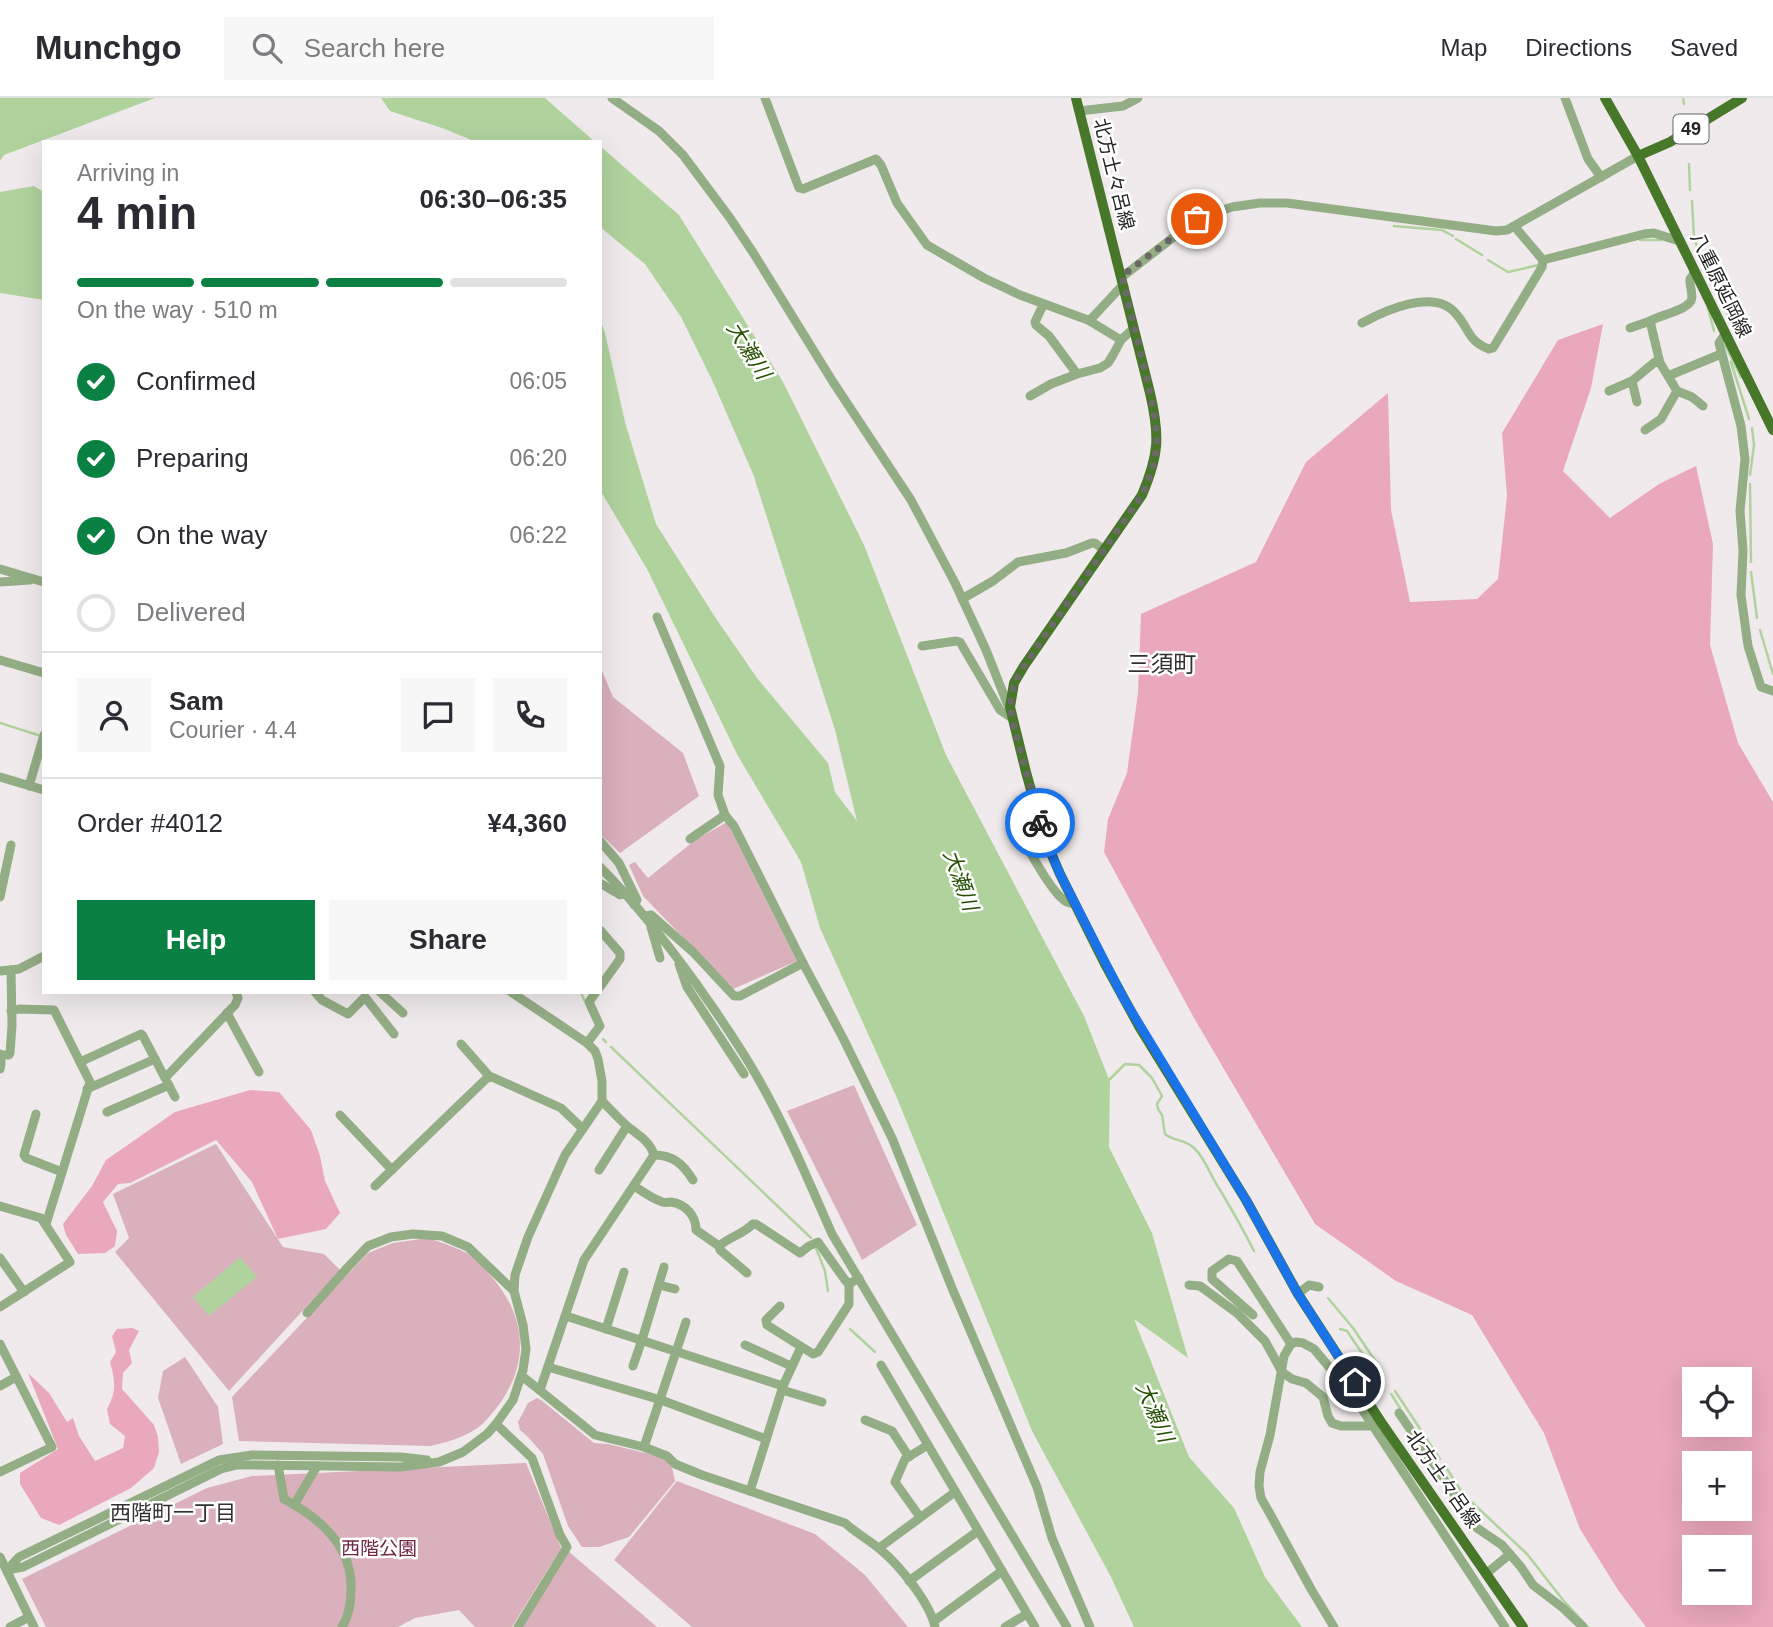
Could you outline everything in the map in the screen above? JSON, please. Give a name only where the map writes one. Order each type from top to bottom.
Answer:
[{"type":"main road","name":"北方土々呂線","points":[[1076,98],[1154,413],[1157,446],[1152,471],[1142,495],[1014,683],[1011,712],[1044,836],[1104,962],[1140,1028],[1246,1200],[1298,1294],[1379,1426],[1487,1573],[1523,1627]]},
{"type":"main road","points":[[1605,98],[1638,156]]},
{"type":"main road","name":"49","points":[[1638,156],[1670,142],[1742,98]]},
{"type":"main road","name":"八重原延岡線","points":[[1638,156],[1773,430]]},
{"type":"street","points":[[612,98],[644,119],[671,142],[730,218],[911,500],[962,599],[1011,712]]},
{"type":"street","points":[[765,98],[799,188],[803,189],[876,159],[897,203],[927,245],[985,278],[1043,304],[1088,320],[1121,340]]},
{"type":"street","points":[[1079,111],[1124,106],[1138,98]]},
{"type":"street","points":[[1566,98],[1588,159],[1601,177]]},
{"type":"street","points":[[1088,320],[1123,282],[1197,219],[1232,207],[1260,203],[1287,204],[1496,231],[1507,230],[1638,156]]},
{"type":"street","points":[[1362,323],[1413,303],[1429,302],[1453,309],[1478,345],[1493,348],[1542,267],[1543,260],[1516,227]]},
{"type":"street","points":[[1543,260],[1644,234],[1654,233],[1679,241]]},
{"type":"street","points":[[1630,328],[1679,310],[1690,302],[1692,297],[1689,279],[1695,272]]},
{"type":"street","points":[[1043,304],[1036,325],[1049,336],[1077,374]]},
{"type":"street","points":[[1650,321],[1660,363],[1677,391],[1692,397],[1703,407]]},
{"type":"street","points":[[1030,396],[1051,384],[1108,363],[1121,340],[1134,328]]},
{"type":"street","points":[[1725,334],[1719,342],[1741,426],[1745,459],[1740,511],[1743,551],[1741,595],[1745,626],[1748,646],[1761,687],[1773,691]]},
{"type":"street","points":[[1668,376],[1721,354]]},
{"type":"street","points":[[1609,391],[1632,381],[1655,362],[1660,363]]},
{"type":"street","points":[[1632,381],[1637,402]]},
{"type":"street","points":[[1645,430],[1661,419],[1677,391]]},
{"type":"street","points":[[962,599],[1023,560],[1066,553],[1092,543],[1104,550]]},
{"type":"street","points":[[0,569],[39,580]]},
{"type":"street","points":[[0,582],[39,580]]},
{"type":"street","points":[[657,617],[720,766],[718,795],[725,815],[734,826],[843,1038],[891,1138],[1037,1487],[1052,1538],[1090,1627]]},
{"type":"street","points":[[922,646],[960,642],[1000,710],[1011,712]]},
{"type":"street","points":[[0,660],[42,672]]},
{"type":"street","points":[[29,786],[42,742]]},
{"type":"street","points":[[0,777],[42,789]]},
{"type":"street","points":[[690,839],[725,815]]},
{"type":"street","points":[[1018,830],[1049,883],[1064,901],[1076,905]]},
{"type":"street","points":[[602,843],[619,863],[637,900],[634,905]]},
{"type":"street","points":[[0,897],[4,860],[11,845]]},
{"type":"street","points":[[602,869],[678,958],[758,1079],[802,1165],[832,1234],[1067,1627]]},
{"type":"street","points":[[602,884],[620,895],[625,894]]},
{"type":"street","points":[[647,919],[651,915],[693,952],[734,996],[740,996],[803,963]]},
{"type":"street","points":[[647,919],[660,958]]},
{"type":"street","points":[[602,932],[620,953],[620,959],[602,984]]},
{"type":"street","points":[[0,971],[19,969],[42,957]]},
{"type":"street","points":[[678,958],[687,987],[744,1074]]},
{"type":"street","points":[[0,1069],[1,1055],[10,1053],[11,970]]},
{"type":"street","points":[[107,1112],[167,1082],[235,1005],[237,994]]},
{"type":"street","points":[[317,994],[322,1000],[348,1014],[365,994],[394,1034]]},
{"type":"street","points":[[382,994],[404,1013]]},
{"type":"street","points":[[5,1574],[222,1469],[237,1465],[401,1467],[439,1462],[463,1452],[496,1424],[513,1399],[522,1376],[526,1349],[514,1291],[515,1275],[528,1237],[565,1155],[602,1101],[602,1082],[594,1051],[587,1043],[514,994]]},
{"type":"street","points":[[587,1043],[600,1026],[589,1002],[595,994]]},
{"type":"street","points":[[11,1011],[54,1010],[89,1082],[46,1224]]},
{"type":"street","points":[[227,1013],[259,1072]]},
{"type":"street","points":[[80,1062],[141,1034],[175,1097]]},
{"type":"street","points":[[461,1044],[490,1077],[561,1108],[583,1129]]},
{"type":"street","points":[[88,1089],[155,1059]]},
{"type":"street","points":[[375,1186],[490,1077]]},
{"type":"street","points":[[540,1390],[584,1260],[654,1155],[652,1147],[602,1101]]},
{"type":"street","points":[[36,1114],[24,1155],[62,1172]]},
{"type":"street","points":[[340,1115],[392,1170]]},
{"type":"street","points":[[599,1170],[627,1126]]},
{"type":"street","points":[[654,1155],[671,1157],[685,1167],[693,1180]]},
{"type":"street","points":[[634,1186],[662,1203],[679,1204],[694,1218],[696,1230],[719,1246],[720,1250],[747,1273]]},
{"type":"street","points":[[0,1206],[41,1219],[70,1262],[0,1307]]},
{"type":"street","points":[[719,1246],[731,1236],[745,1232],[753,1224],[800,1253],[818,1242],[849,1284],[849,1304],[818,1352],[813,1354],[767,1325],[766,1320],[780,1306]]},
{"type":"street","points":[[307,1313],[368,1246],[391,1237],[413,1234],[442,1236],[467,1247],[514,1291]]},
{"type":"street","points":[[0,1258],[24,1292]]},
{"type":"street","points":[[1253,1315],[1212,1279],[1212,1272],[1229,1259],[1237,1261],[1291,1345]]},
{"type":"street","points":[[633,1366],[664,1267]]},
{"type":"street","points":[[606,1329],[624,1272]]},
{"type":"street","points":[[849,1284],[859,1278]]},
{"type":"street","points":[[659,1285],[675,1289]]},
{"type":"street","points":[[1189,1285],[1200,1286],[1237,1313],[1265,1341],[1282,1372],[1292,1379],[1307,1383],[1324,1397],[1332,1423],[1341,1426],[1379,1426]]},
{"type":"street","points":[[1298,1294],[1309,1285],[1319,1287]]},
{"type":"street","points":[[566,1316],[822,1402]]},
{"type":"street","points":[[644,1447],[687,1322]]},
{"type":"street","points":[[1334,1627],[1261,1498],[1259,1486],[1284,1356],[1296,1342],[1314,1349],[1379,1426],[1506,1627]]},
{"type":"street","points":[[0,1345],[52,1447],[0,1472]]},
{"type":"street","points":[[745,1345],[791,1366]]},
{"type":"street","points":[[750,1490],[782,1388],[801,1347]]},
{"type":"street","points":[[881,1365],[1035,1627]]},
{"type":"street","points":[[548,1367],[661,1400],[766,1438]]},
{"type":"street","points":[[522,1376],[595,1435],[644,1447],[702,1475],[845,1523],[891,1559],[929,1608],[934,1624],[1002,1570]]},
{"type":"street","points":[[0,1385],[16,1377]]},
{"type":"street","points":[[1399,1413],[1477,1528],[1502,1545],[1532,1585],[1583,1627]]},
{"type":"street","points":[[865,1420],[892,1431],[909,1457]]},
{"type":"street","points":[[496,1424],[532,1458],[560,1535],[567,1547],[518,1627]]},
{"type":"street","points":[[920,1517],[895,1482],[905,1459],[928,1445]]},
{"type":"street","points":[[5,1574],[19,1557],[219,1460],[252,1455],[401,1457],[439,1462]]},
{"type":"street","points":[[278,1465],[284,1499],[328,1531],[341,1546],[349,1565],[351,1605],[342,1627]]},
{"type":"street","points":[[294,1504],[317,1466]]},
{"type":"street","points":[[879,1548],[955,1492]]},
{"type":"street","points":[[909,1581],[978,1531]]},
{"type":"street","points":[[1487,1573],[1510,1553]]},
{"type":"street","points":[[0,1557],[5,1574],[34,1627]]},
{"type":"street","points":[[1004,1627],[1027,1614]]},
{"type":"street","points":[[10,1627],[29,1617]]},
{"type":"green space","points":[[602,671],[613,697],[683,753],[699,796],[620,853],[602,836]]},
{"type":"green space","points":[[727,822],[797,961],[733,989],[643,896],[629,865],[635,862],[648,878],[694,841]]},
{"type":"green space","points":[[854,1085],[917,1225],[862,1260],[787,1111]]},
{"type":"green space","points":[[216,1144],[283,1247],[324,1254],[340,1270],[229,1391],[115,1252],[129,1238],[113,1194]]},
{"type":"green space","points":[[428,1238],[478,1260],[505,1294],[514,1312],[519,1330],[518,1366],[502,1401],[488,1418],[469,1433],[431,1446],[239,1441],[232,1397],[368,1253],[393,1243]]},
{"type":"green space","points":[[185,1357],[218,1407],[223,1444],[181,1464],[158,1398],[163,1371]]},
{"type":"green space","points":[[537,1398],[594,1443],[658,1456],[671,1463],[675,1481],[629,1537],[599,1547],[582,1547],[568,1526],[543,1454],[520,1430],[518,1422],[528,1403]]},
{"type":"green space","name":"西階公園","points":[[526,1463],[561,1548],[512,1627],[475,1627],[459,1610],[415,1618],[398,1627],[46,1627],[22,1579],[207,1488],[252,1476]]},
{"type":"green space","points":[[677,1481],[815,1534],[865,1575],[908,1627],[692,1627],[614,1560]]},
{"type":"green space","points":[[568,1551],[657,1627],[523,1627]]},
{"type":"shaded area","points":[[1603,324],[1591,388],[1563,471],[1610,518],[1659,484],[1696,466],[1713,544],[1710,645],[1738,743],[1773,802],[1773,1627],[1646,1627],[1618,1590],[1580,1529],[1544,1433],[1472,1315],[1396,1281],[1315,1224],[1194,1018],[1104,852],[1108,819],[1127,773],[1138,693],[1141,614],[1256,562],[1306,462],[1388,393],[1391,510],[1410,602],[1477,599],[1498,579],[1507,496],[1502,433],[1558,340]]},
{"type":"shaded area","points":[[250,1090],[279,1092],[311,1130],[325,1181],[340,1213],[326,1229],[278,1239],[252,1182],[216,1140],[130,1183],[118,1184],[103,1202],[117,1231],[115,1246],[105,1253],[78,1254],[66,1235],[63,1224],[92,1186],[106,1160],[175,1112]]},
{"type":"shaded area","points":[[132,1328],[139,1331],[129,1350],[132,1363],[123,1373],[122,1389],[154,1425],[159,1452],[154,1468],[131,1488],[59,1525],[41,1518],[20,1484],[20,1473],[58,1449],[28,1373],[49,1393],[67,1422],[73,1418],[79,1436],[95,1461],[123,1448],[125,1436],[110,1424],[107,1409],[114,1386],[110,1362],[116,1352],[112,1336],[117,1329]]},
{"type":"water","points":[[0,98],[155,98],[4,155],[0,161]]},
{"type":"water","points":[[381,98],[545,98],[593,140],[471,140],[390,111]]},
{"type":"water","name":"大瀬川","points":[[602,148],[679,215],[783,382],[864,545],[946,755],[1084,1016],[1110,1082],[1109,1147],[1152,1233],[1188,1358],[1134,1319],[1189,1457],[1234,1508],[1265,1577],[1302,1627],[1134,1627],[1111,1577],[1032,1431],[897,1098],[820,928],[801,862],[738,756],[647,569],[602,493],[602,325],[625,422],[656,524],[757,678],[828,763],[835,792],[857,821],[835,730],[753,474],[681,317],[645,264],[602,229]]},
{"type":"water","points":[[34,186],[42,191],[42,300],[0,293],[0,192]]},
{"type":"water","points":[[240,1257],[257,1277],[209,1316],[193,1297]]},
{"type":"waterway","points":[[1683,98],[1684,104]]},
{"type":"waterway","points":[[1689,164],[1690,190]]},
{"type":"waterway","points":[[1692,201],[1694,237],[1699,253]]},
{"type":"waterway","points":[[1394,226],[1442,230],[1453,236]]},
{"type":"waterway","points":[[1456,239],[1482,255]]},
{"type":"waterway","points":[[1640,240],[1661,240]]},
{"type":"waterway","points":[[1701,259],[1730,319]]},
{"type":"waterway","points":[[1488,260],[1508,272],[1539,265]]},
{"type":"waterway","points":[[1708,308],[1714,331]]},
{"type":"waterway","points":[[1725,345],[1741,377]]},
{"type":"waterway","points":[[1731,362],[1749,419]]},
{"type":"waterway","points":[[1750,475],[1754,445],[1752,428]]},
{"type":"waterway","points":[[1750,484],[1751,562]]},
{"type":"waterway","points":[[1751,572],[1757,618]]},
{"type":"waterway","points":[[1760,630],[1773,674]]},
{"type":"waterway","points":[[0,723],[41,736]]},
{"type":"waterway","points":[[582,994],[584,1000]]},
{"type":"waterway","points":[[603,1039],[606,1042]]},
{"type":"waterway","points":[[611,1047],[811,1238]]},
{"type":"waterway","points":[[1109,1080],[1125,1064],[1139,1065],[1152,1078],[1162,1096],[1157,1104],[1165,1134],[1191,1145],[1200,1155],[1254,1251]]},
{"type":"waterway","points":[[816,1248],[825,1271],[828,1291]]},
{"type":"waterway","points":[[1328,1298],[1378,1365]]},
{"type":"waterway","points":[[850,1329],[875,1352]]},
{"type":"waterway","points":[[1340,1329],[1347,1331],[1372,1368]]},
{"type":"waterway","points":[[1395,1391],[1440,1459]]},
{"type":"waterway","points":[[1391,1394],[1400,1408]]},
{"type":"waterway","points":[[1447,1469],[1463,1494],[1527,1554],[1588,1627]]},
{"type":"way so far","points":[[1040,823],[1010,706],[1014,683],[1142,495],[1152,471],[1157,446],[1154,413],[1122,276],[1197,219]]},
{"type":"district","name":"三須町","points":[[1162,664]]},
{"type":"district","name":"西階町一丁目","points":[[173,1512]]},
{"type":"route","points":[[1040,823],[1060,874],[1140,1028],[1246,1200],[1298,1294],[1355,1382]]}]
